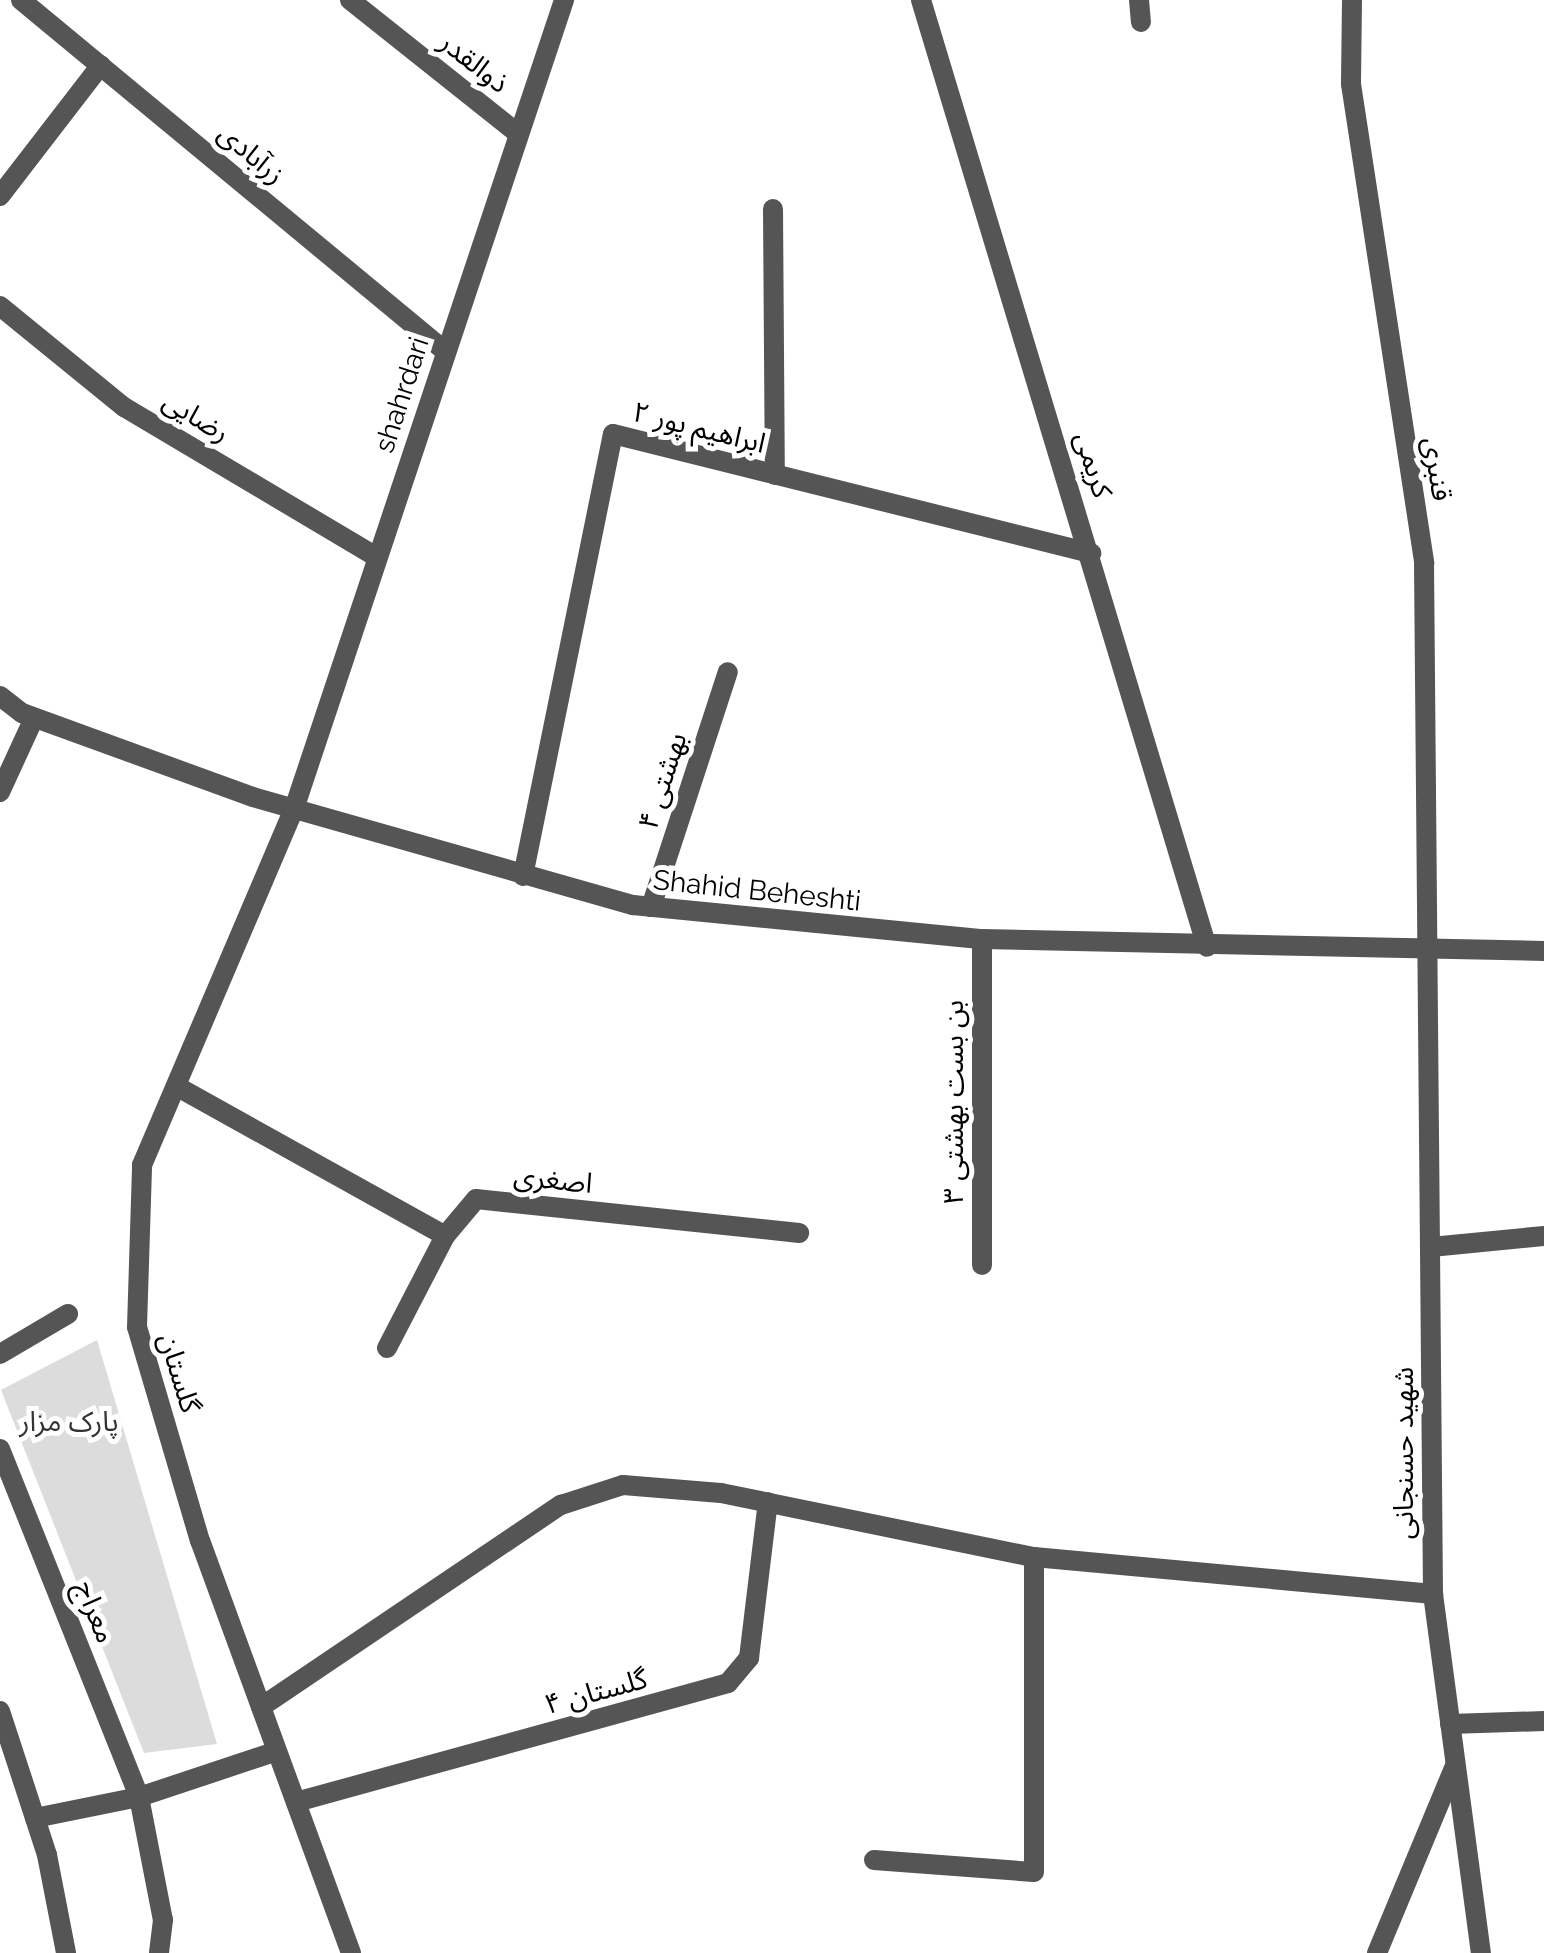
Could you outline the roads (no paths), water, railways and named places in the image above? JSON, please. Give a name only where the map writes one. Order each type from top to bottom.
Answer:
[{"type":"street","name":"زرآبادی","points":[[21,0],[445,351]]},
{"type":"street","name":"ذوالقدر","points":[[350,0],[517,133]]},
{"type":"street","name":"shahrdari","points":[[294,809],[564,0]]},
{"type":"street","name":"کریمی","points":[[921,0],[1208,947]]},
{"type":"street","points":[[1139,0],[1141,22]]},
{"type":"street","name":"قنبری","points":[[1352,0],[1351,84],[1424,563],[1430,949]]},
{"type":"street","points":[[0,196],[101,65]]},
{"type":"street","points":[[773,209],[775,475]]},
{"type":"street","name":"رضایی","points":[[0,306],[124,407],[378,557]]},
{"type":"street","name":"ابراهیم پور ۲","points":[[522,876],[613,434],[1092,554]]},
{"type":"street","name":"بهشتی ۴","points":[[650,907],[728,672]]},
{"type":"street","name":"Shahid Beheshti","points":[[0,696],[34,718],[294,809],[522,876],[650,907],[982,939],[1208,947],[1544,951]]},
{"type":"street","points":[[0,792],[34,718]]},
{"type":"street","name":"گلستان","points":[[294,809],[142,1165],[137,1327],[200,1541],[351,1953]]},
{"type":"street","name":"بن بست بهشتی ۳","points":[[982,939],[982,1265]]},
{"type":"street","name":"شهید حسنجانی","points":[[1430,949],[1432,1594],[1481,1953]]},
{"type":"street","points":[[176,1086],[445,1236],[387,1348]]},
{"type":"street","name":"اصغری","points":[[445,1236],[476,1199],[799,1233]]},
{"type":"street","points":[[1431,1246],[1544,1236]]},
{"type":"street","points":[[0,1354],[68,1314]]},
{"type":"street","name":"معراج","points":[[0,1448],[139,1797],[163,1920],[159,1953]]},
{"type":"street","points":[[261,1706],[561,1505],[623,1485],[768,1502],[1034,1557],[1432,1594]]},
{"type":"street","name":"گلستان ۴","points":[[296,1802],[728,1683],[749,1658],[768,1502]]},
{"type":"street","points":[[874,1860],[1034,1872],[1034,1557]]},
{"type":"street","points":[[0,1710],[35,1818],[66,1953]]},
{"type":"street","points":[[1450,1724],[1544,1722]]},
{"type":"street","points":[[35,1818],[139,1797],[277,1751]]},
{"type":"street","points":[[1377,1953],[1456,1764]]},
{"type":"park label","name":"پارک مزار","points":[[69,1422]]}]
